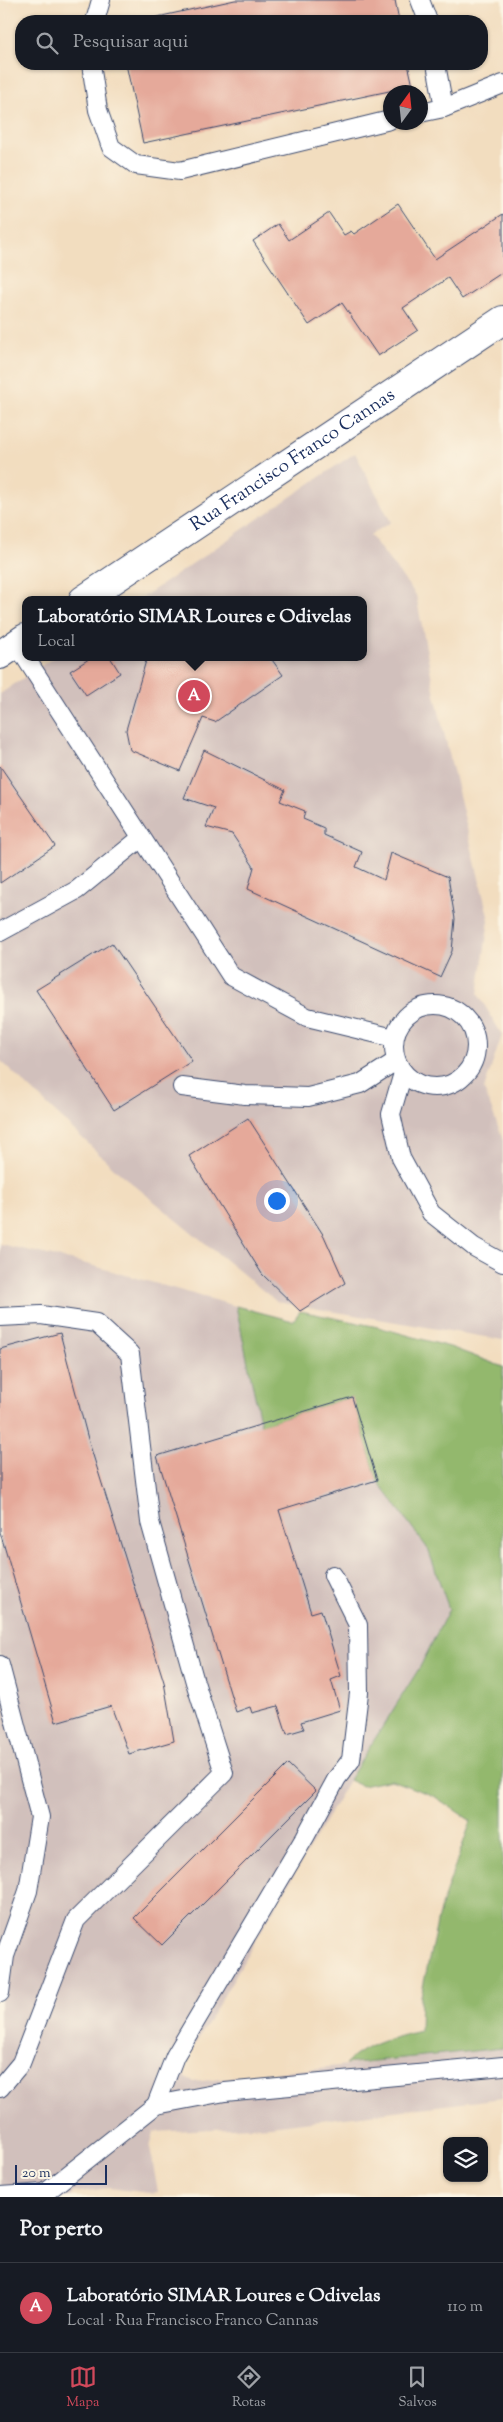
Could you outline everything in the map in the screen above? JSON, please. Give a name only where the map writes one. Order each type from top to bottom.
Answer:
[{"type":"street","name":"Rua Francisco Franco Cannas","points":[[89,596],[503,320]]},
{"type":"lane","points":[[96,15],[100,0]]},
{"type":"lane","points":[[420,0],[426,15]]},
{"type":"lane","points":[[92,70],[98,110],[111,147],[136,165],[180,171],[383,122]]},
{"type":"lane","points":[[437,70],[444,108]]},
{"type":"lane","points":[[428,111],[444,108],[503,84]]},
{"type":"lane","points":[[26,661],[231,976],[307,1017],[394,1038]]},
{"type":"lane","points":[[0,932],[77,890],[141,838]]},
{"type":"lane","points":[[399,1067],[414,1082],[427,1086],[441,1087],[454,1082],[465,1074],[473,1062],[476,1049],[474,1035],[469,1022],[459,1012],[446,1006],[433,1004],[419,1007],[408,1014],[398,1025],[394,1038],[399,1067],[391,1114],[401,1158],[430,1212],[474,1248],[503,1263]]},
{"type":"lane","points":[[182,1087],[245,1095],[308,1097],[360,1084],[399,1067]]},
{"type":"lane","points":[[0,1317],[41,1315],[96,1323],[130,1354],[150,1522],[195,1682],[224,1773],[76,1920],[21,2063],[0,2088]]},
{"type":"lane","points":[[156,2105],[175,2056],[305,1837],[337,1778],[351,1760],[359,1693],[358,1625],[333,1576]]},
{"type":"lane","points":[[0,1665],[40,1817],[28,1891],[3,1956],[0,1993]]},
{"type":"lane","points":[[0,2196],[46,2193],[156,2105],[225,2092],[503,2066]]},
{"type":"shaded area","points":[[355,453],[391,522],[370,535],[416,595],[435,695],[489,920],[478,994],[502,1035],[484,1089],[503,1140],[503,1340],[277,1302],[117,1171],[0,1060],[0,694],[48,661],[367,661],[367,596],[145,596]]},
{"type":"shaded area","points":[[0,1244],[83,1263],[236,1306],[261,1425],[352,1397],[377,1480],[428,1549],[449,1609],[420,1667],[349,1780],[185,2062],[185,2078],[193,2082],[503,2048],[503,2098],[270,2126],[154,2132],[150,2148],[158,2192],[149,2193],[109,2188],[73,2193],[70,2197],[0,2197]]},
{"type":"green space","points":[[236,1306],[293,1321],[300,1311],[378,1327],[450,1347],[503,1367],[503,2048],[345,2064],[371,2046],[420,2031],[421,1996],[440,1909],[471,1821],[434,1796],[391,1780],[362,1786],[349,1780],[420,1667],[449,1609],[428,1549],[377,1480],[352,1397],[261,1425]]},
{"type":"building","points":[[235,0],[395,0],[398,15],[166,15]]},
{"type":"building","points":[[127,70],[409,70],[413,85],[383,85],[383,92],[143,143]]},
{"type":"building","points":[[398,204],[435,259],[503,214],[503,272],[462,299],[448,278],[403,308],[418,330],[378,356],[342,303],[309,325],[253,241],[278,224],[289,240],[329,213],[344,235],[351,231],[354,234]]},
{"type":"building","points":[[86,661],[112,661],[120,673],[86,695],[70,671]]},
{"type":"building","points":[[146,661],[273,661],[283,675],[215,722],[203,718],[180,771],[130,750],[126,730]]},
{"type":"building","points":[[204,750],[285,790],[280,801],[305,811],[303,819],[324,828],[324,835],[362,852],[356,867],[384,880],[391,853],[448,877],[455,919],[452,951],[440,977],[248,889],[254,867],[232,834],[206,827],[214,808],[184,798]]},
{"type":"building","points":[[0,766],[55,846],[0,883]]},
{"type":"building","points":[[112,943],[192,1061],[114,1110],[36,990]]},
{"type":"building","points":[[248,1118],[324,1236],[345,1283],[300,1311],[262,1274],[189,1156]]},
{"type":"building","points":[[60,1333],[88,1439],[164,1682],[174,1741],[129,1754],[111,1706],[56,1722],[0,1532],[0,1349]]},
{"type":"building","points":[[352,1397],[377,1480],[279,1510],[311,1613],[321,1610],[341,1676],[331,1680],[340,1710],[301,1722],[304,1729],[287,1734],[278,1706],[252,1713],[250,1707],[236,1712],[157,1456]]},
{"type":"building","points":[[288,1764],[316,1791],[162,1945],[134,1918]]},
{"type":"place","name":"Laboratório SIMAR Loures e Odivelas","points":[[194,696]]}]
